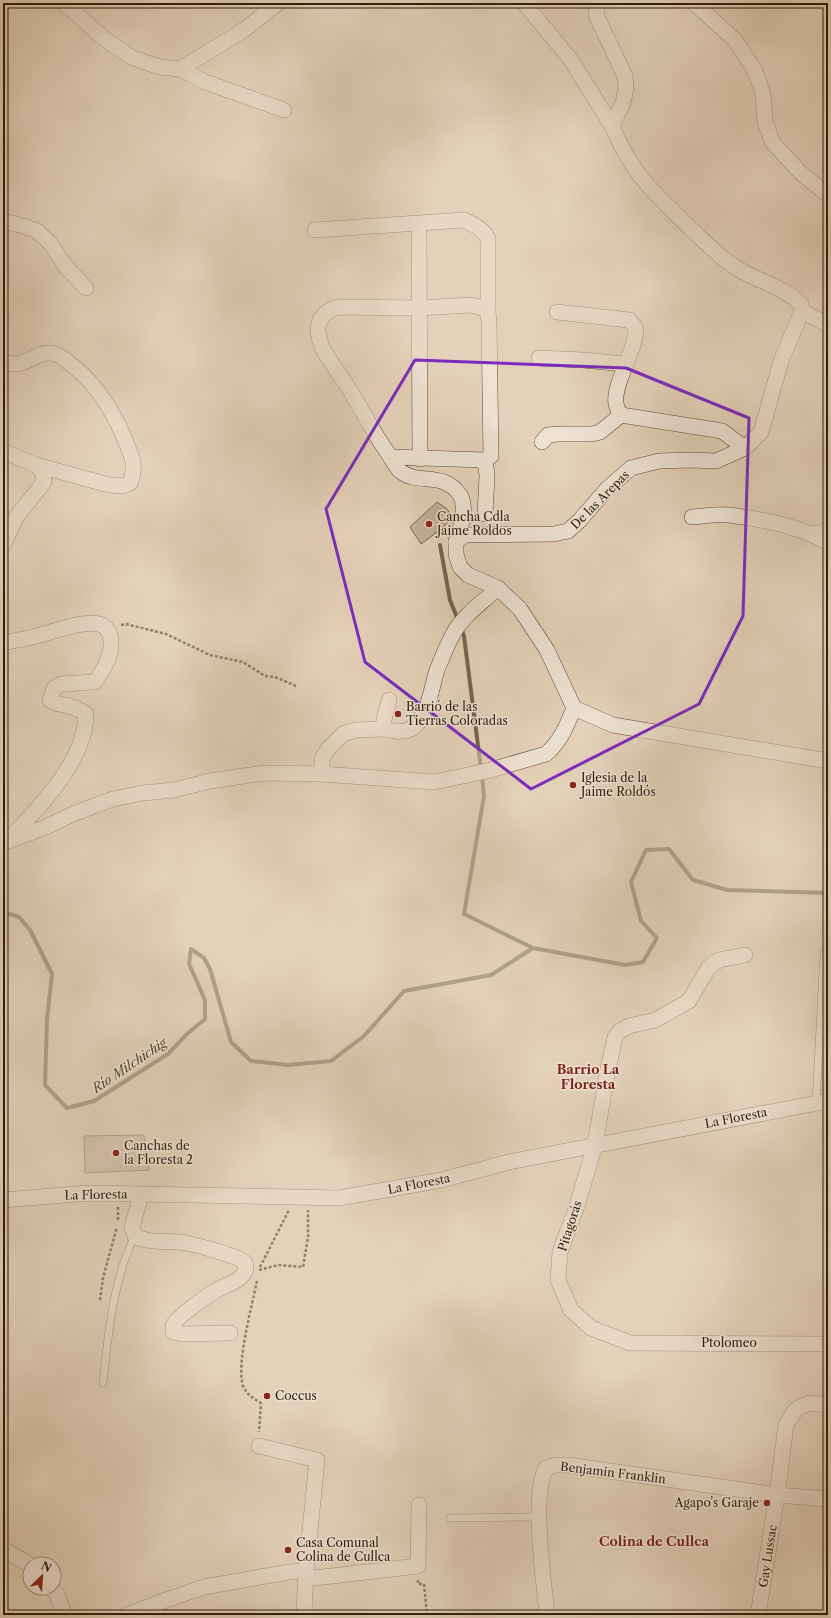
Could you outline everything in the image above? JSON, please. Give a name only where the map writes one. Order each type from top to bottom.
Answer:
[{"type":"street","points":[[64,3],[106,40],[131,57],[159,67],[180,69],[205,82],[284,110]]},
{"type":"street","points":[[524,3],[571,60],[612,126],[629,160],[658,196],[714,252],[739,269],[792,295],[801,304],[802,311],[828,325]]},
{"type":"street","points":[[597,3],[596,15],[625,76],[626,89],[623,103],[612,126]]},
{"type":"street","points":[[694,3],[735,40],[755,71],[763,94],[765,122],[773,142],[801,173],[828,195]]},
{"type":"street","points":[[180,69],[244,30],[270,5]]},
{"type":"street","points":[[316,230],[464,220],[478,227],[486,234],[488,239],[491,456],[485,460],[390,457]]},
{"type":"street","points":[[3,221],[37,231],[50,243],[66,267],[86,288]]},
{"type":"street","points":[[419,232],[420,458]]},
{"type":"street","points":[[488,312],[480,307],[471,305],[419,308],[337,307],[328,310],[321,318],[318,330],[321,344],[349,388],[377,439],[400,471],[414,477],[441,481],[450,485],[459,494],[463,502],[456,542],[456,554],[460,567],[468,575],[498,588],[520,609],[547,650],[574,708],[613,725],[828,761]]},
{"type":"street","name":"De las Arepas","points":[[456,542],[464,535],[554,534],[568,531],[580,520],[607,489],[631,468],[659,461],[716,461],[745,448],[761,432],[781,361],[802,311]]},
{"type":"street","points":[[557,312],[629,320],[635,327],[636,337],[625,364],[616,399],[616,405],[621,415]]},
{"type":"street","points":[[3,361],[10,364],[26,362],[40,354],[48,352],[56,354],[82,371],[98,389],[119,426],[133,462],[133,475],[130,483],[122,486],[109,485],[36,465],[3,451]]},
{"type":"street","points":[[538,358],[589,360],[625,364]]},
{"type":"street","points":[[542,442],[548,435],[592,434],[600,432],[621,415],[722,431],[745,448]]},
{"type":"street","points":[[485,460],[487,476],[485,514]]},
{"type":"street","points":[[3,545],[17,516],[44,482],[44,473],[36,465]]},
{"type":"street","points":[[692,516],[728,515],[762,521],[798,529],[828,543]]},
{"type":"street","points":[[322,774],[322,759],[328,749],[343,734],[356,730],[385,729],[391,731],[402,731],[414,727],[419,722],[429,699],[437,670],[453,633],[468,615],[498,588]]},
{"type":"street","points":[[3,643],[80,625],[99,624],[107,628],[110,634],[111,643],[109,658],[95,682],[61,684],[54,688],[51,693],[50,700],[55,704],[70,706],[86,714],[86,723],[82,737],[72,760],[42,806],[5,841]]},
{"type":"street","points":[[385,729],[384,718],[389,700]]},
{"type":"street","points":[[5,841],[46,827],[92,806],[113,799],[135,794],[174,790],[210,781],[264,773],[322,774],[434,782],[481,773],[546,754],[555,746],[563,733],[574,708]]},
{"type":"street","name":"Pitagorás","points":[[630,1343],[591,1328],[571,1310],[558,1280],[560,1252],[576,1209],[594,1146],[615,1037],[620,1031],[629,1026],[655,1020],[689,1001],[709,968],[718,960],[745,955]]},
{"type":"street","name":"La Floresta","points":[[3,1200],[89,1193],[339,1198],[442,1180],[509,1162],[822,1102]]},
{"type":"street","points":[[141,1195],[132,1227],[135,1236],[142,1240],[186,1243],[232,1256],[244,1262],[246,1266],[244,1274],[189,1310],[176,1321],[173,1326],[173,1332],[182,1334],[230,1333]]},
{"type":"street","name":"Ptolomeo","points":[[630,1343],[828,1344]]},
{"type":"street","name":"Gay Lussac","points":[[758,1615],[777,1495],[786,1425],[796,1409],[809,1403],[828,1405]]},
{"type":"street","points":[[259,1446],[317,1460],[306,1575],[304,1615]]},
{"type":"street","name":"Benjamin Franklin","points":[[547,1615],[539,1517],[542,1476],[546,1468],[556,1465],[568,1465],[777,1495],[828,1499]]},
{"type":"street","points":[[127,1615],[204,1587],[289,1572],[306,1575],[418,1566],[419,1505]]},
{"type":"street","points":[[3,1549],[22,1560]]},
{"type":"street","points":[[58,1596],[64,1615]]},
{"type":"lane","points":[[798,529],[818,530],[828,528]]},
{"type":"lane","points":[[822,1102],[824,953],[828,945]]},
{"type":"lane","points":[[103,1383],[107,1340],[119,1280],[127,1250],[135,1236]]},
{"type":"lane","points":[[450,1518],[539,1517]]},
{"type":"path","points":[[107,628],[126,624],[166,634],[197,650],[210,655],[243,662],[265,676],[275,677],[296,686]]},
{"type":"path","points":[[100,1300],[102,1278],[118,1224],[119,1194]]},
{"type":"path","points":[[259,1446],[261,1402],[249,1396],[243,1385],[241,1360],[259,1270],[302,1198]]},
{"type":"path","points":[[259,1270],[278,1265],[303,1267],[308,1237],[302,1198]]},
{"type":"path","points":[[418,1566],[418,1584],[424,1584],[427,1615]]},
{"type":"highlighted area","points":[[415,360],[626,368],[749,418],[743,616],[699,704],[531,789],[365,662],[326,509]]},
{"type":"shaded area","name":"Cancha Cdla Jaime Roldos","points":[[437,502],[447,509],[453,517],[440,530],[421,544],[410,527]]},
{"type":"shaded area","name":"Canchas de la Floresta 2","points":[[144,1135],[149,1170],[85,1173],[84,1136]]},
{"type":"waterway","points":[[440,545],[450,600],[458,620]]},
{"type":"waterway","points":[[461,628],[464,636],[481,769]]},
{"type":"waterway","points":[[482,776],[484,796],[464,914],[533,948],[625,965],[643,962],[657,938],[641,921],[631,882],[646,850],[669,849],[693,880],[727,890],[828,893]]},
{"type":"waterway","name":"Río Milchichig","points":[[3,912],[19,917],[30,930],[52,974],[47,1020],[45,1085],[67,1108],[94,1101],[168,1054],[187,1034],[205,1019],[205,1000],[189,964],[191,949],[204,958],[210,969],[231,1042],[251,1061],[288,1065],[331,1061],[364,1036],[404,991],[491,975],[533,948]]},
{"type":"place","name":"Cancha Cdla Jaime Roldos","points":[[429,524]]},
{"type":"place","name":"Barrió de las Tierras Coloradas","points":[[398,714]]},
{"type":"place","name":"Iglesia de la Jaime Roldós","points":[[573,785]]},
{"type":"place","name":"Canchas de la Floresta 2","points":[[116,1153]]},
{"type":"place","name":"Coccus","points":[[267,1396]]},
{"type":"place","name":"Agapo's Garaje","points":[[767,1503]]},
{"type":"place","name":"Casa Comunal Colina de Cullca","points":[[288,1550]]},
{"type":"district","name":"Barrio La Floresta","points":[[588,1076]]},
{"type":"district","name":"Colina de Cullca","points":[[654,1541]]}]
